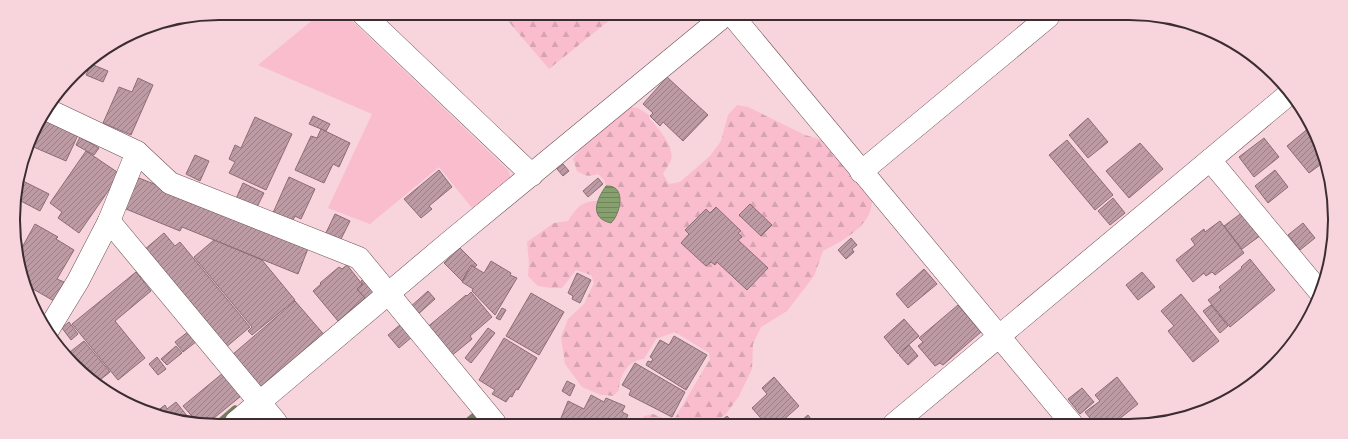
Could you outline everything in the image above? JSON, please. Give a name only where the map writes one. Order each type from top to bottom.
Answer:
[{"type":"street","points":[[370,20],[532,175]]},
{"type":"street","points":[[240,419],[719,20]]},
{"type":"street","points":[[736,20],[1068,419]]},
{"type":"street","points":[[861,172],[1043,20]]},
{"type":"street","points":[[900,419],[1286,97]]},
{"type":"street","points":[[52,112],[137,152],[170,183],[359,258],[492,419]]},
{"type":"street","points":[[51,325],[78,281],[108,221],[137,152]]},
{"type":"street","points":[[1210,160],[1316,287]]},
{"type":"street","points":[[108,221],[273,419]]},
{"type":"green space","points":[[313,20],[351,20],[509,171],[511,183],[476,213],[439,167],[370,224],[328,208],[372,114],[258,65]]},
{"type":"green space","points":[[507,20],[610,20],[549,69]]},
{"type":"green space","points":[[737,105],[748,107],[805,135],[826,141],[873,199],[870,212],[862,225],[843,240],[823,251],[814,276],[787,311],[761,327],[753,344],[752,369],[739,396],[726,414],[719,419],[673,419],[710,359],[709,353],[675,332],[656,339],[644,359],[629,365],[619,384],[619,390],[613,396],[601,395],[582,387],[565,364],[561,337],[568,319],[584,304],[594,283],[591,275],[576,270],[562,288],[538,286],[528,276],[529,262],[527,242],[554,223],[568,221],[580,206],[588,202],[598,201],[596,211],[612,187],[606,186],[604,180],[598,174],[587,176],[577,171],[573,159],[588,139],[628,107],[638,108],[649,115],[649,118],[668,143],[672,155],[671,160],[663,174],[669,184],[680,182],[710,156],[721,141],[728,115]]},
{"type":"green space","points":[[653,414],[665,419],[643,419],[644,416]]},
{"type":"shaded area","points":[[606,186],[612,186],[615,188],[620,196],[618,211],[611,223],[604,221],[600,217],[596,208],[599,197]]},
{"type":"building","points":[[94,65],[108,71],[103,82],[86,75],[88,70]]},
{"type":"building","points":[[667,77],[708,115],[683,141],[663,122],[660,126],[650,116],[653,113],[643,104]]},
{"type":"building","points":[[138,78],[153,85],[131,135],[103,123],[119,87],[132,92]]},
{"type":"building","points":[[313,116],[330,124],[326,131],[309,124]]},
{"type":"building","points":[[255,117],[292,134],[266,190],[229,173],[235,162],[229,159],[235,145],[241,148]]},
{"type":"building","points":[[1088,118],[1108,142],[1088,158],[1069,135]]},
{"type":"building","points":[[47,120],[78,135],[66,161],[34,147]]},
{"type":"building","points":[[321,129],[350,143],[339,167],[333,164],[324,183],[295,170],[311,136],[317,138]]},
{"type":"building","points":[[1306,130],[1313,143],[1320,165],[1309,173],[1287,146]]},
{"type":"building","points":[[80,137],[99,148],[94,155],[76,145]]},
{"type":"building","points":[[1264,138],[1279,157],[1254,177],[1239,157]]},
{"type":"building","points":[[1067,140],[1113,195],[1095,210],[1049,155]]},
{"type":"building","points":[[1140,143],[1163,169],[1129,198],[1106,171]]},
{"type":"building","points":[[86,151],[120,174],[79,233],[58,218],[62,212],[50,203]]},
{"type":"building","points":[[195,155],[209,161],[200,181],[186,174]]},
{"type":"building","points":[[563,164],[569,171],[563,176],[557,169]]},
{"type":"building","points":[[439,170],[452,187],[429,206],[432,209],[421,218],[404,199]]},
{"type":"building","points":[[1275,170],[1288,187],[1268,203],[1255,186]]},
{"type":"building","points":[[134,176],[309,246],[298,274],[182,227],[180,231],[121,207]]},
{"type":"building","points":[[289,177],[315,189],[301,219],[295,216],[291,224],[272,215]]},
{"type":"building","points":[[598,178],[603,184],[588,197],[583,191]]},
{"type":"building","points":[[24,181],[49,194],[40,211],[21,201]]},
{"type":"building","points":[[243,183],[264,193],[255,211],[235,201]]},
{"type":"building","points":[[1113,198],[1125,213],[1110,225],[1098,211]]},
{"type":"building","points":[[750,204],[772,225],[761,236],[739,215]]},
{"type":"building","points":[[716,207],[741,231],[738,233],[742,237],[738,240],[768,268],[747,290],[717,262],[715,265],[711,262],[706,266],[681,243],[689,234],[685,230],[706,209],[710,213]]},
{"type":"building","points":[[1243,212],[1261,235],[1242,249],[1224,226]]},
{"type":"building","points":[[335,214],[350,221],[339,243],[324,237]]},
{"type":"building","points":[[1220,221],[1244,253],[1215,275],[1212,272],[1206,276],[1204,273],[1193,282],[1176,260],[1195,245],[1191,239],[1204,229],[1205,232]]},
{"type":"building","points":[[1303,223],[1315,238],[1300,250],[1288,235]]},
{"type":"building","points":[[35,224],[58,237],[56,239],[74,250],[57,279],[64,282],[54,301],[33,289],[22,247]]},
{"type":"building","points":[[164,233],[175,246],[180,242],[250,327],[225,348],[144,250]]},
{"type":"building","points":[[851,238],[857,245],[852,249],[854,252],[846,259],[838,250]]},
{"type":"building","points":[[214,240],[262,260],[295,300],[252,335],[248,331],[252,327],[194,257]]},
{"type":"building","points":[[460,248],[477,265],[475,267],[471,265],[462,281],[444,263]]},
{"type":"building","points":[[1250,259],[1275,290],[1230,327],[1208,300],[1221,290],[1219,287],[1242,268],[1241,267]]},
{"type":"building","points":[[491,261],[511,273],[510,275],[517,278],[495,315],[472,291],[473,289],[462,282],[472,266],[484,273]]},
{"type":"building","points":[[347,265],[362,284],[357,289],[365,298],[338,321],[313,291],[339,267],[342,269]]},
{"type":"building","points":[[924,269],[937,284],[908,308],[896,294]]},
{"type":"building","points":[[136,272],[151,291],[115,321],[145,358],[118,380],[72,324]]},
{"type":"building","points":[[1142,272],[1155,287],[1138,300],[1126,285]]},
{"type":"building","points":[[577,273],[591,280],[580,303],[572,299],[573,296],[568,293]]},
{"type":"building","points":[[365,278],[376,292],[367,300],[357,289],[363,284],[361,281]]},
{"type":"building","points":[[428,291],[435,299],[416,316],[409,308]]},
{"type":"building","points":[[471,292],[492,317],[470,336],[472,339],[450,357],[425,329]]},
{"type":"building","points":[[531,293],[564,312],[539,355],[506,336]]},
{"type":"building","points":[[1181,294],[1219,341],[1193,362],[1168,331],[1174,326],[1161,311]]},
{"type":"building","points":[[295,301],[326,337],[263,391],[232,355]]},
{"type":"building","points":[[958,305],[981,332],[943,365],[940,363],[935,366],[918,346],[923,342],[919,338]]},
{"type":"building","points":[[1211,305],[1228,326],[1220,333],[1203,311]]},
{"type":"building","points":[[502,308],[506,310],[500,320],[496,318]]},
{"type":"building","points":[[904,319],[919,336],[898,354],[884,337]]},
{"type":"building","points":[[69,322],[78,334],[71,340],[62,328]]},
{"type":"building","points":[[401,324],[412,337],[399,348],[388,335]]},
{"type":"building","points":[[488,328],[495,333],[471,363],[465,358]]},
{"type":"building","points":[[189,331],[197,341],[183,352],[175,342]]},
{"type":"building","points":[[674,336],[707,355],[686,390],[646,365],[648,361],[651,362],[653,359],[650,357],[660,340],[669,345]]},
{"type":"building","points":[[504,338],[537,358],[518,390],[516,389],[512,397],[510,396],[506,402],[492,394],[495,390],[479,380]]},
{"type":"building","points":[[84,341],[110,372],[100,380],[78,361],[70,352]]},
{"type":"building","points":[[909,345],[918,356],[908,365],[899,355]]},
{"type":"building","points":[[176,346],[182,353],[167,365],[161,359]]},
{"type":"building","points":[[157,357],[166,369],[158,375],[149,364]]},
{"type":"building","points":[[635,363],[685,392],[672,417],[629,395],[631,390],[622,385]]},
{"type":"building","points":[[223,373],[241,396],[213,419],[193,417],[183,406]]},
{"type":"building","points":[[774,377],[799,406],[784,419],[762,419],[752,408],[767,394],[762,388]]},
{"type":"building","points":[[1117,377],[1138,404],[1119,419],[1091,419],[1085,412],[1100,401],[1095,395]]},
{"type":"building","points":[[567,381],[575,385],[570,396],[562,391]]},
{"type":"building","points":[[1082,388],[1094,402],[1080,414],[1068,399]]},
{"type":"building","points":[[591,395],[604,402],[606,398],[625,406],[622,412],[628,415],[626,419],[561,418],[568,401],[584,409]]},
{"type":"building","points":[[176,402],[187,416],[159,409],[165,405],[167,409]]},
{"type":"building","points":[[808,415],[811,419],[803,419]]},
{"type":"waterway","points":[[223,419],[235,409]]},
{"type":"waterway","points":[[471,419],[478,413]]}]
